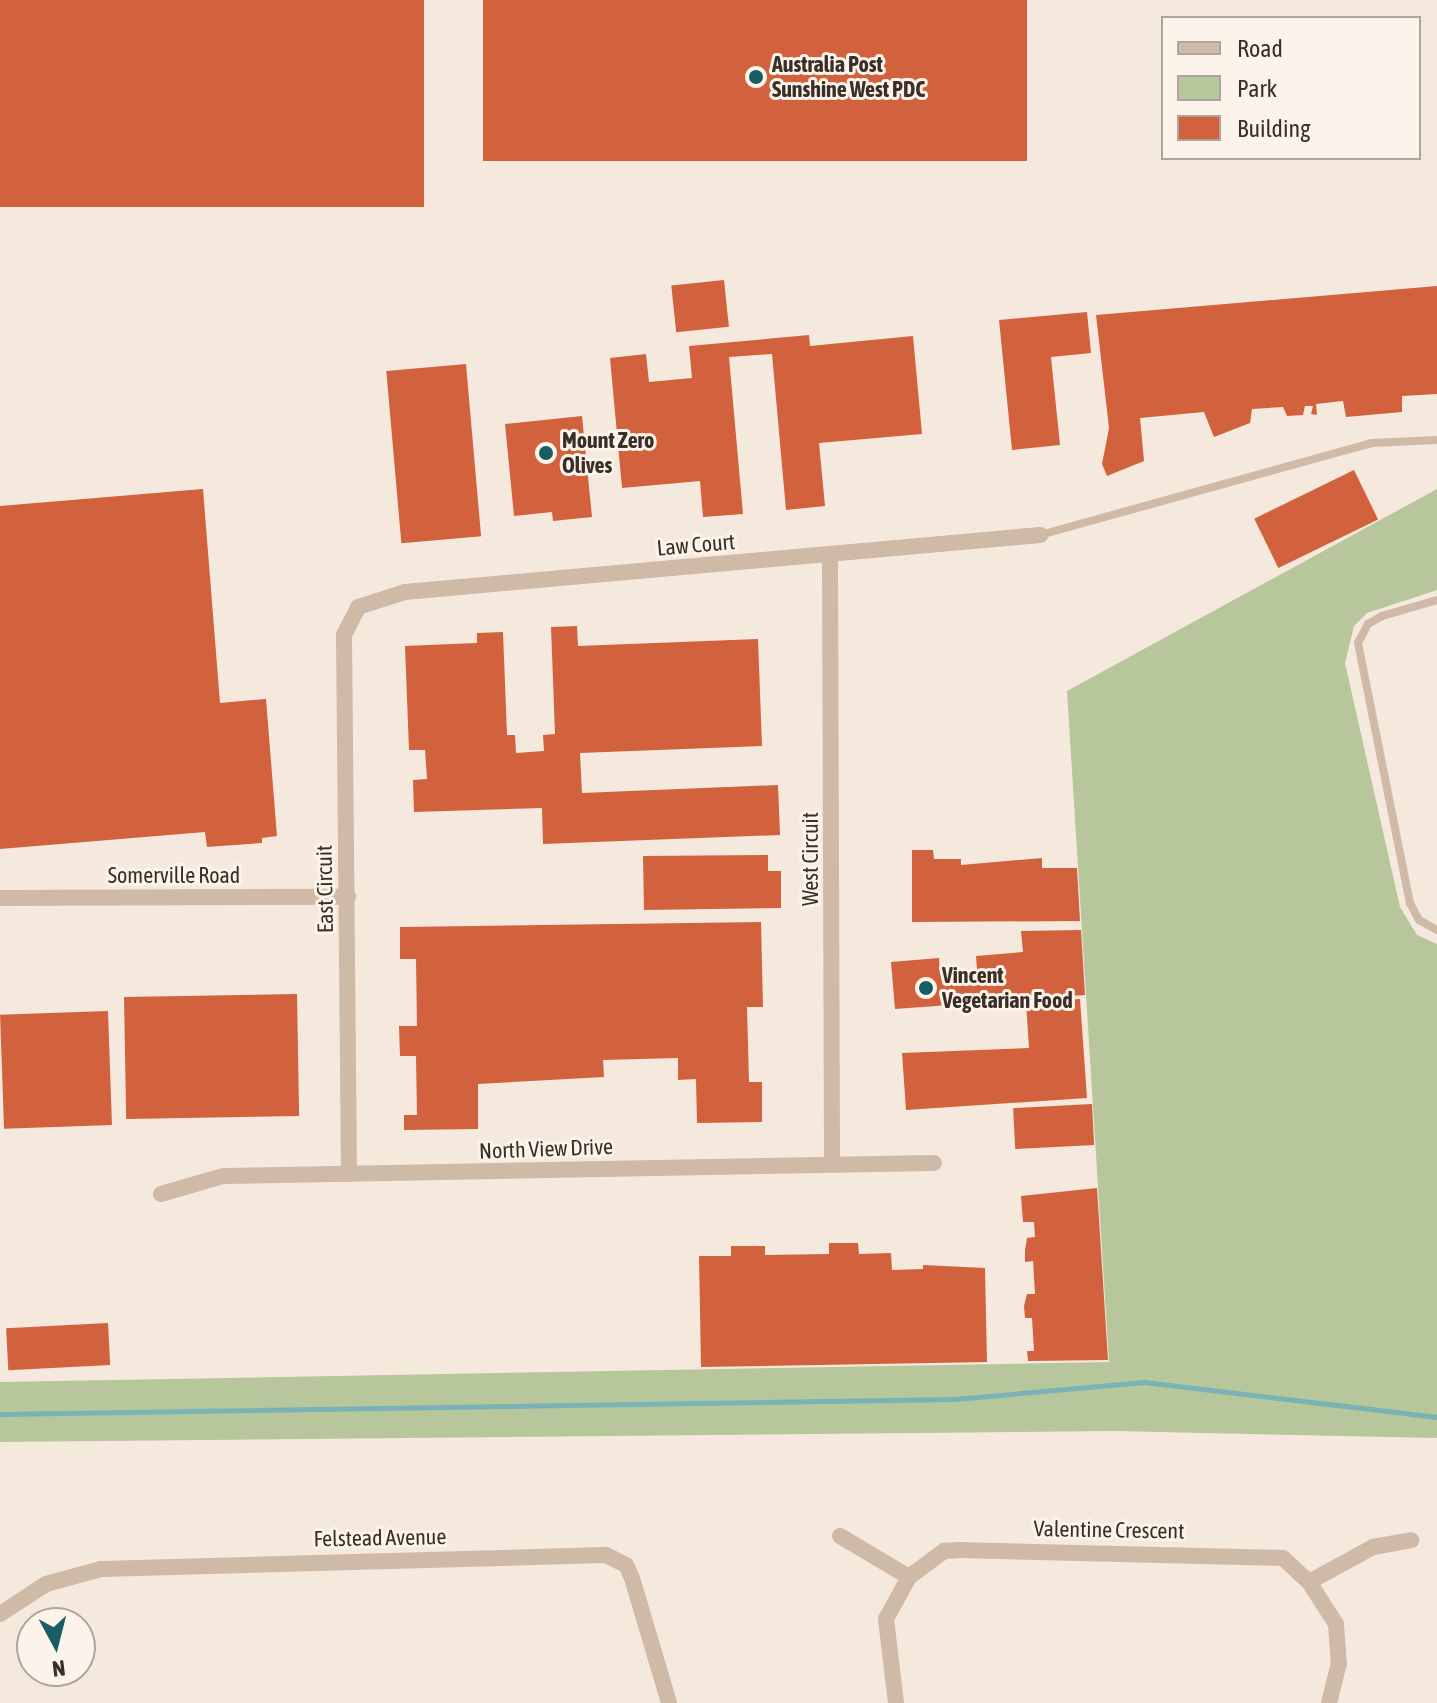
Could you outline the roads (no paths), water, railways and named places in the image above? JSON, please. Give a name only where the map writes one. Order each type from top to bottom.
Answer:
[{"type":"street","name":"Law Court","points":[[358,607],[405,592],[1040,535]]},
{"type":"street","name":"West Circuit","points":[[830,556],[832,1162]]},
{"type":"street","name":"East Circuit","points":[[349,1174],[344,635],[358,607]]},
{"type":"street","name":"Somerville Road","points":[[0,898],[348,897]]},
{"type":"street","name":"North View Drive","points":[[161,1194],[223,1176],[832,1162],[934,1163]]},
{"type":"street","points":[[840,1536],[909,1577]]},
{"type":"street","points":[[1309,1582],[1373,1547],[1411,1540]]},
{"type":"street","name":"Valentine Crescent","points":[[896,1703],[886,1619],[909,1577],[944,1551],[959,1550],[1264,1555],[1283,1558],[1309,1582],[1341,1642],[1329,1703]]},
{"type":"street","name":"Felstead Avenue","points":[[0,1614],[46,1584],[101,1569],[606,1555],[626,1565],[632,1578],[669,1703]]},
{"type":"lane","points":[[1040,535],[1371,443],[1437,440]]},
{"type":"lane","points":[[1437,600],[1382,616],[1368,624],[1358,643],[1410,903],[1419,920],[1437,930]]},
{"type":"waterway","points":[[0,1414],[955,1399],[1144,1382],[1437,1417]]},
{"type":"place","name":"Australia Post Sunshine West PDC","points":[[756,77]]},
{"type":"place","name":"Mount Zero Olives","points":[[546,453]]},
{"type":"place","name":"Vincent Vegetarian Food","points":[[926,988]]}]
